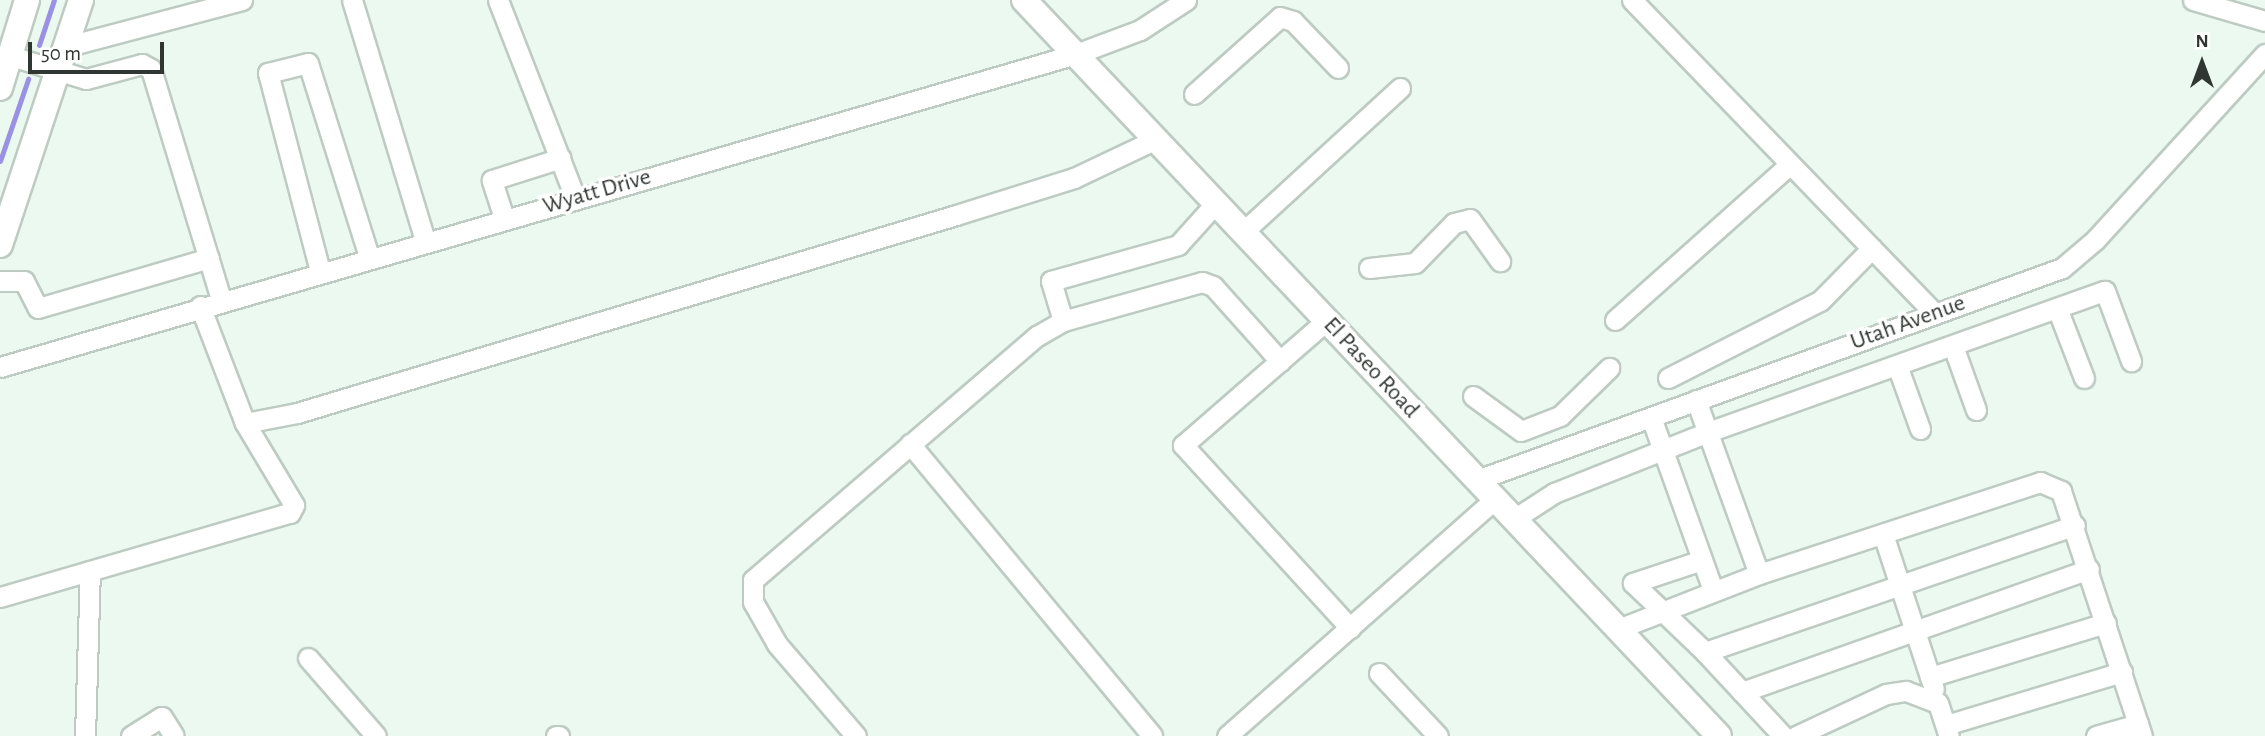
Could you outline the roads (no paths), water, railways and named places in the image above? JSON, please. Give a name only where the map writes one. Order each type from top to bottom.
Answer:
[{"type":"main road","points":[[0,88],[27,0]]},
{"type":"main road","points":[[0,245],[81,0]]},
{"type":"main road","name":"El Paseo Road","points":[[1024,0],[1719,736]]},
{"type":"street","points":[[68,46],[242,0]]},
{"type":"street","points":[[352,0],[425,241]]},
{"type":"street","points":[[498,0],[575,198]]},
{"type":"street","name":"Wyatt Drive","points":[[0,367],[21,357],[1076,54],[1140,30],[1186,0]]},
{"type":"street","points":[[1632,0],[1935,313]]},
{"type":"street","points":[[2193,0],[2265,21]]},
{"type":"street","points":[[1194,94],[1280,17],[1293,21],[1338,68]]},
{"type":"street","name":"Utah Avenue","points":[[1477,480],[2062,268],[2095,240],[2265,54]]},
{"type":"street","points":[[11,56],[59,73],[86,79],[142,64],[151,69],[221,300]]},
{"type":"street","points":[[320,271],[268,73],[308,63],[369,257]]},
{"type":"street","points":[[1243,232],[1400,88]]},
{"type":"street","points":[[245,423],[297,413],[969,211],[1074,178],[1156,139]]},
{"type":"street","points":[[504,218],[492,180],[561,158]]},
{"type":"street","points":[[1615,320],[1790,163]]},
{"type":"street","points":[[1063,321],[1051,281],[1178,244],[1216,203]]},
{"type":"street","points":[[1368,268],[1415,263],[1454,223],[1470,219],[1500,261]]},
{"type":"street","points":[[1668,378],[1820,301],[1872,248]]},
{"type":"street","points":[[0,281],[24,281],[38,308],[209,258]]},
{"type":"street","points":[[856,736],[777,644],[750,593],[753,580],[1037,336],[1063,321],[1202,282],[1213,286],[1280,361]]},
{"type":"street","points":[[1514,519],[1554,494],[1708,432],[2105,291],[2131,361]]},
{"type":"street","points":[[0,597],[290,513],[295,505],[245,423],[201,306]]},
{"type":"street","points":[[2057,308],[2084,378]]},
{"type":"street","points":[[1327,320],[1183,445],[1350,628]]},
{"type":"street","points":[[1953,346],[1976,410]]},
{"type":"street","points":[[0,355],[21,357]]},
{"type":"street","points":[[1897,365],[1920,429]]},
{"type":"street","points":[[1473,396],[1521,431],[1560,416],[1609,368]]},
{"type":"street","points":[[1696,400],[1759,575]]},
{"type":"street","points":[[1651,417],[1713,590]]},
{"type":"street","points":[[910,444],[1152,736]]},
{"type":"street","points":[[1618,629],[1713,590],[2040,482],[2061,491],[2075,525],[2140,730],[2096,736]]},
{"type":"street","points":[[1227,736],[1495,499]]},
{"type":"street","points":[[1705,652],[2075,525]]},
{"type":"street","points":[[1883,534],[1917,631],[1947,730],[2122,671]]},
{"type":"street","points":[[1702,560],[1633,583],[1705,652],[1783,736]]},
{"type":"street","points":[[1742,692],[2089,569]]},
{"type":"street","points":[[85,736],[90,571]]},
{"type":"street","points":[[1930,677],[2106,622]]},
{"type":"street","points":[[308,658],[376,736]]},
{"type":"street","points":[[1379,673],[1438,736]]},
{"type":"street","points":[[1796,736],[1886,694],[1920,693],[1938,703]]},
{"type":"street","points":[[131,736],[162,718],[174,736]]},
{"type":"waterway","points":[[39,45],[54,0]]},
{"type":"waterway","points":[[0,161],[28,79]]}]
